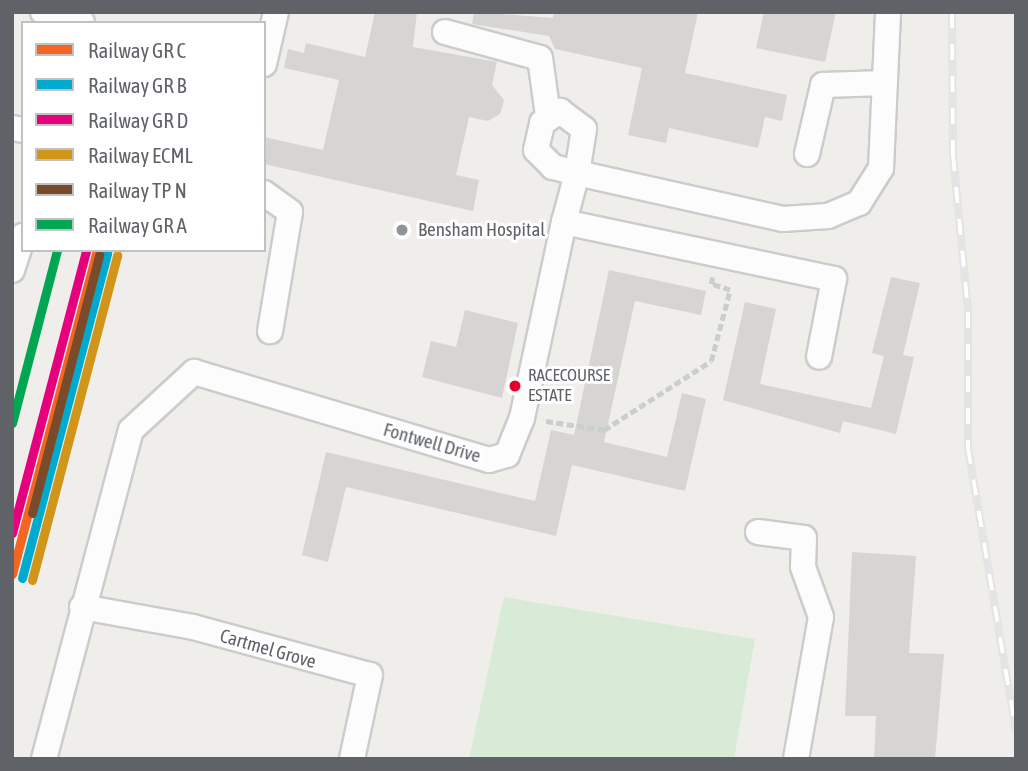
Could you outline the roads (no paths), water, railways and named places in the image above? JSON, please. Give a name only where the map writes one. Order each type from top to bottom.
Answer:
[{"type":"street","points":[[43,12],[77,21]]},
{"type":"street","points":[[266,55],[276,12]]},
{"type":"street","points":[[445,32],[540,58],[548,116],[537,132],[536,150],[553,167],[783,219],[828,216],[859,203],[881,168],[888,12]]},
{"type":"street","points":[[807,154],[823,85],[885,83]]},
{"type":"street","points":[[548,116],[570,114],[584,129],[576,173]]},
{"type":"street","name":"Fontwell Drive","points":[[44,759],[82,607],[131,430],[194,372],[489,460],[507,455],[522,418],[576,173]]},
{"type":"street","points":[[266,194],[290,212],[270,331]]},
{"type":"street","points":[[564,222],[834,279],[819,357]]},
{"type":"street","points":[[12,270],[18,242]]},
{"type":"street","points":[[758,532],[804,538],[803,567],[821,617],[796,759]]},
{"type":"street","name":"Cartmel Grove","points":[[82,607],[193,626],[370,675],[352,759]]},
{"type":"railway","points":[[952,12],[953,155],[968,312],[968,448],[1016,733]]},
{"type":"rail line","name":"ECML","points":[[32,580],[117,255]]},
{"type":"place","name":"Bensham Hospital","points":[[402,230]]},
{"type":"place","name":"RACECOURSE ESTATE","points":[[515,386]]}]
